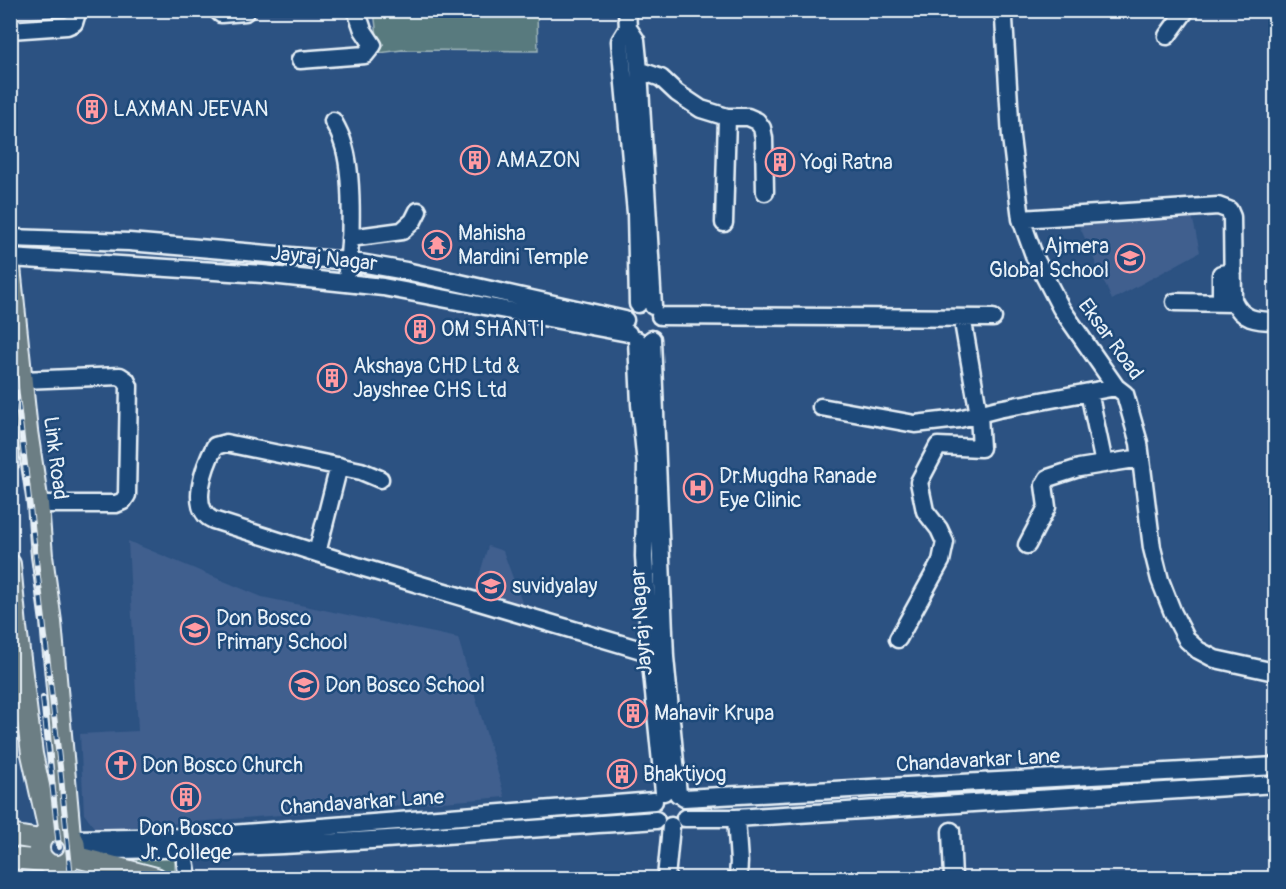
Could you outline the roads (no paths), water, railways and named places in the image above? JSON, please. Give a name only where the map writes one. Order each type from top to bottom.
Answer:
[{"type":"main road","name":"Link Road","points":[[10,267],[27,430],[51,622],[64,859]]},
{"type":"main road","points":[[10,564],[13,627],[44,836],[39,852],[156,879]]},
{"type":"main road","points":[[10,835],[44,836],[60,830],[64,859]]},
{"type":"main road","points":[[10,858],[64,859],[108,879]]},
{"type":"street","points":[[10,30],[67,26],[74,23],[78,10]]},
{"type":"street","points":[[217,10],[221,14],[245,12],[246,10]]},
{"type":"street","points":[[300,60],[365,55],[373,45],[363,30],[356,10]]},
{"type":"street","points":[[627,10],[628,28],[636,40],[639,70],[644,323],[719,322],[944,322],[993,323],[964,328],[944,322]]},
{"type":"street","points":[[1167,36],[1186,10]]},
{"type":"street","name":"Eksar Road","points":[[1006,12],[1011,137],[1021,219],[1035,258],[1061,308],[1116,387],[1125,394],[1139,443],[1152,548],[1160,580],[1173,613],[1187,640],[1198,650],[1215,658],[1273,673]]},
{"type":"street","points":[[628,28],[620,41],[641,206]]},
{"type":"street","points":[[639,70],[661,78],[676,93],[701,109],[727,117],[748,117],[758,121],[762,128],[765,192]]},
{"type":"street","points":[[724,223],[727,117]]},
{"type":"street","points":[[333,121],[344,144],[350,206],[349,261],[345,284]]},
{"type":"street","points":[[1021,219],[1218,206],[1228,210],[1232,217],[1226,276],[1228,303]]},
{"type":"street","points":[[350,238],[402,231],[414,221],[418,211]]},
{"type":"street","name":"Jayraj Nagar","points":[[10,238],[129,242],[349,261],[644,323]]},
{"type":"street","name":"Jayraj Nagar","points":[[10,258],[262,274],[383,287],[644,323]]},
{"type":"street","points":[[1175,302],[1228,303],[1253,321],[1275,321]]},
{"type":"street","name":"Jayraj Nagar","points":[[644,323],[651,449],[652,556],[670,796]]},
{"type":"street","points":[[898,639],[941,561],[945,542],[939,529],[925,511],[919,482],[938,446],[981,448],[979,415],[964,328]]},
{"type":"street","points":[[23,380],[120,376],[129,386],[127,495],[123,501],[116,504],[38,504]]},
{"type":"street","points":[[821,407],[915,424],[959,419],[1116,387]]},
{"type":"street","points":[[1089,392],[1104,464]]},
{"type":"street","points":[[380,479],[361,471],[226,443],[215,446],[210,455],[202,484],[201,510],[206,517],[317,553],[658,655]]},
{"type":"street","points":[[1027,545],[1047,507],[1044,485],[1048,478],[1078,468],[1141,458]]},
{"type":"street","points":[[317,553],[339,466]]},
{"type":"street","name":"Chandavarkar Lane","points":[[64,859],[189,843],[670,796],[1275,766]]},
{"type":"street","name":"Chandavarkar Lane","points":[[189,843],[330,842],[1275,784]]},
{"type":"street","points":[[670,796],[687,812],[670,821],[652,807],[670,796]]},
{"type":"street","points":[[736,818],[738,879]]},
{"type":"street","points":[[666,879],[670,821]]},
{"type":"street","points":[[951,831],[953,879]]},
{"type":"street","points":[[188,879],[185,868],[189,843]]},
{"type":"railway","points":[[10,335],[71,878]]},
{"type":"railway","points":[[10,415],[17,466]]},
{"type":"railway","points":[[43,698],[59,847]]},
{"type":"place","name":"LAXMAN JEEVAN","points":[[92,109]]},
{"type":"place","name":"AMAZON","points":[[475,160]]},
{"type":"place","name":"Yogi Ratna","points":[[780,162]]},
{"type":"place","name":"Mahisha Mardini Temple","points":[[437,245]]},
{"type":"place","name":"Ajmera Global School","points":[[1130,258]]},
{"type":"place","name":"OM SHANTI","points":[[420,329]]},
{"type":"place","name":"Akshaya CHD Ltd & Jayshree CHS Ltd","points":[[332,378]]},
{"type":"place","name":"Dr.Mugdha Ranade Eye Clinic","points":[[698,488]]},
{"type":"place","name":"suvidyalay","points":[[491,586]]},
{"type":"place","name":"Don Bosco Primary School","points":[[195,630]]},
{"type":"place","name":"Don Bosco School","points":[[304,685]]},
{"type":"place","name":"Mahavir Krupa","points":[[633,713]]},
{"type":"place","name":"Don Bosco Church","points":[[121,765]]},
{"type":"place","name":"Bhaktiyog","points":[[622,774]]},
{"type":"place","name":"Don Bosco Jr. College","points":[[186,797]]}]
